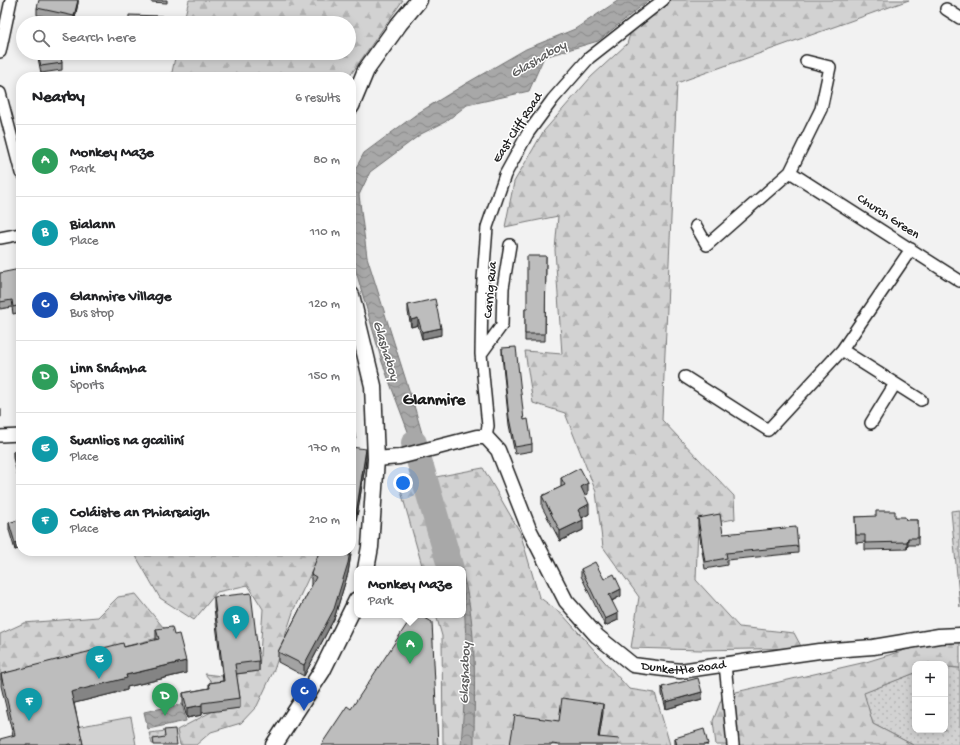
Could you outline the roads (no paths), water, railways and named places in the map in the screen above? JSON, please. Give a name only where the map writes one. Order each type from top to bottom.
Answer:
[{"type":"main road","points":[[356,94],[366,70],[399,24],[419,0]]},
{"type":"main road","points":[[356,316],[373,386],[376,459],[370,547],[367,566]]},
{"type":"main road","points":[[274,745],[322,671],[354,606]]},
{"type":"street","points":[[0,52],[12,0]]},
{"type":"street","name":"East Cliff Road","points":[[481,437],[488,426],[481,354],[482,294],[487,227],[505,175],[528,133],[553,99],[589,58],[663,0]]},
{"type":"street","points":[[946,9],[960,18]]},
{"type":"street","points":[[696,226],[707,245],[795,174],[821,108],[830,66],[806,61]]},
{"type":"street","points":[[0,93],[16,154]]},
{"type":"street","name":"Church Green","points":[[795,174],[960,282]]},
{"type":"street","points":[[0,238],[16,235]]},
{"type":"street","name":"Carrig Rua","points":[[481,354],[502,325],[503,288],[510,246]]},
{"type":"street","points":[[685,377],[768,430],[842,350],[911,249]]},
{"type":"street","points":[[842,350],[921,400]]},
{"type":"street","points":[[871,423],[895,384]]},
{"type":"street","points":[[0,436],[16,435]]},
{"type":"street","points":[[376,459],[399,457],[481,437]]},
{"type":"street","name":"Dunkettle Road","points":[[481,437],[498,450],[529,529],[566,601],[597,636],[633,666],[680,671],[819,651],[873,647],[939,636],[960,635]]},
{"type":"street","points":[[725,664],[733,745]]},
{"type":"water","points":[[619,0],[649,0],[598,41],[544,57],[529,91],[467,105],[445,122],[421,134],[370,172],[359,195],[367,257],[415,409],[460,566],[452,566],[425,477],[382,362],[356,271],[356,168],[364,153],[418,113],[526,49],[575,29]]},
{"type":"water","points":[[466,588],[473,638],[474,745],[461,745],[467,664],[465,618]]},
{"type":"water","points":[[182,704],[186,721],[148,729],[144,712]]},
{"type":"waterway","name":"Glashaboy","points":[[414,443],[450,566]]},
{"type":"place","name":"Bialann","points":[[236,639]]},
{"type":"place","name":"Monkey Maze","points":[[410,664]]},
{"type":"place","name":"Suanlios na gcailiní","points":[[99,679]]},
{"type":"place","name":"Glanmire Village","points":[[304,711]]},
{"type":"place","name":"Linn Snámha","points":[[165,716]]},
{"type":"place","name":"Coláiste an Phiarsaigh","points":[[29,721]]},
{"type":"district","name":"Glanmire","points":[[434,401]]}]
